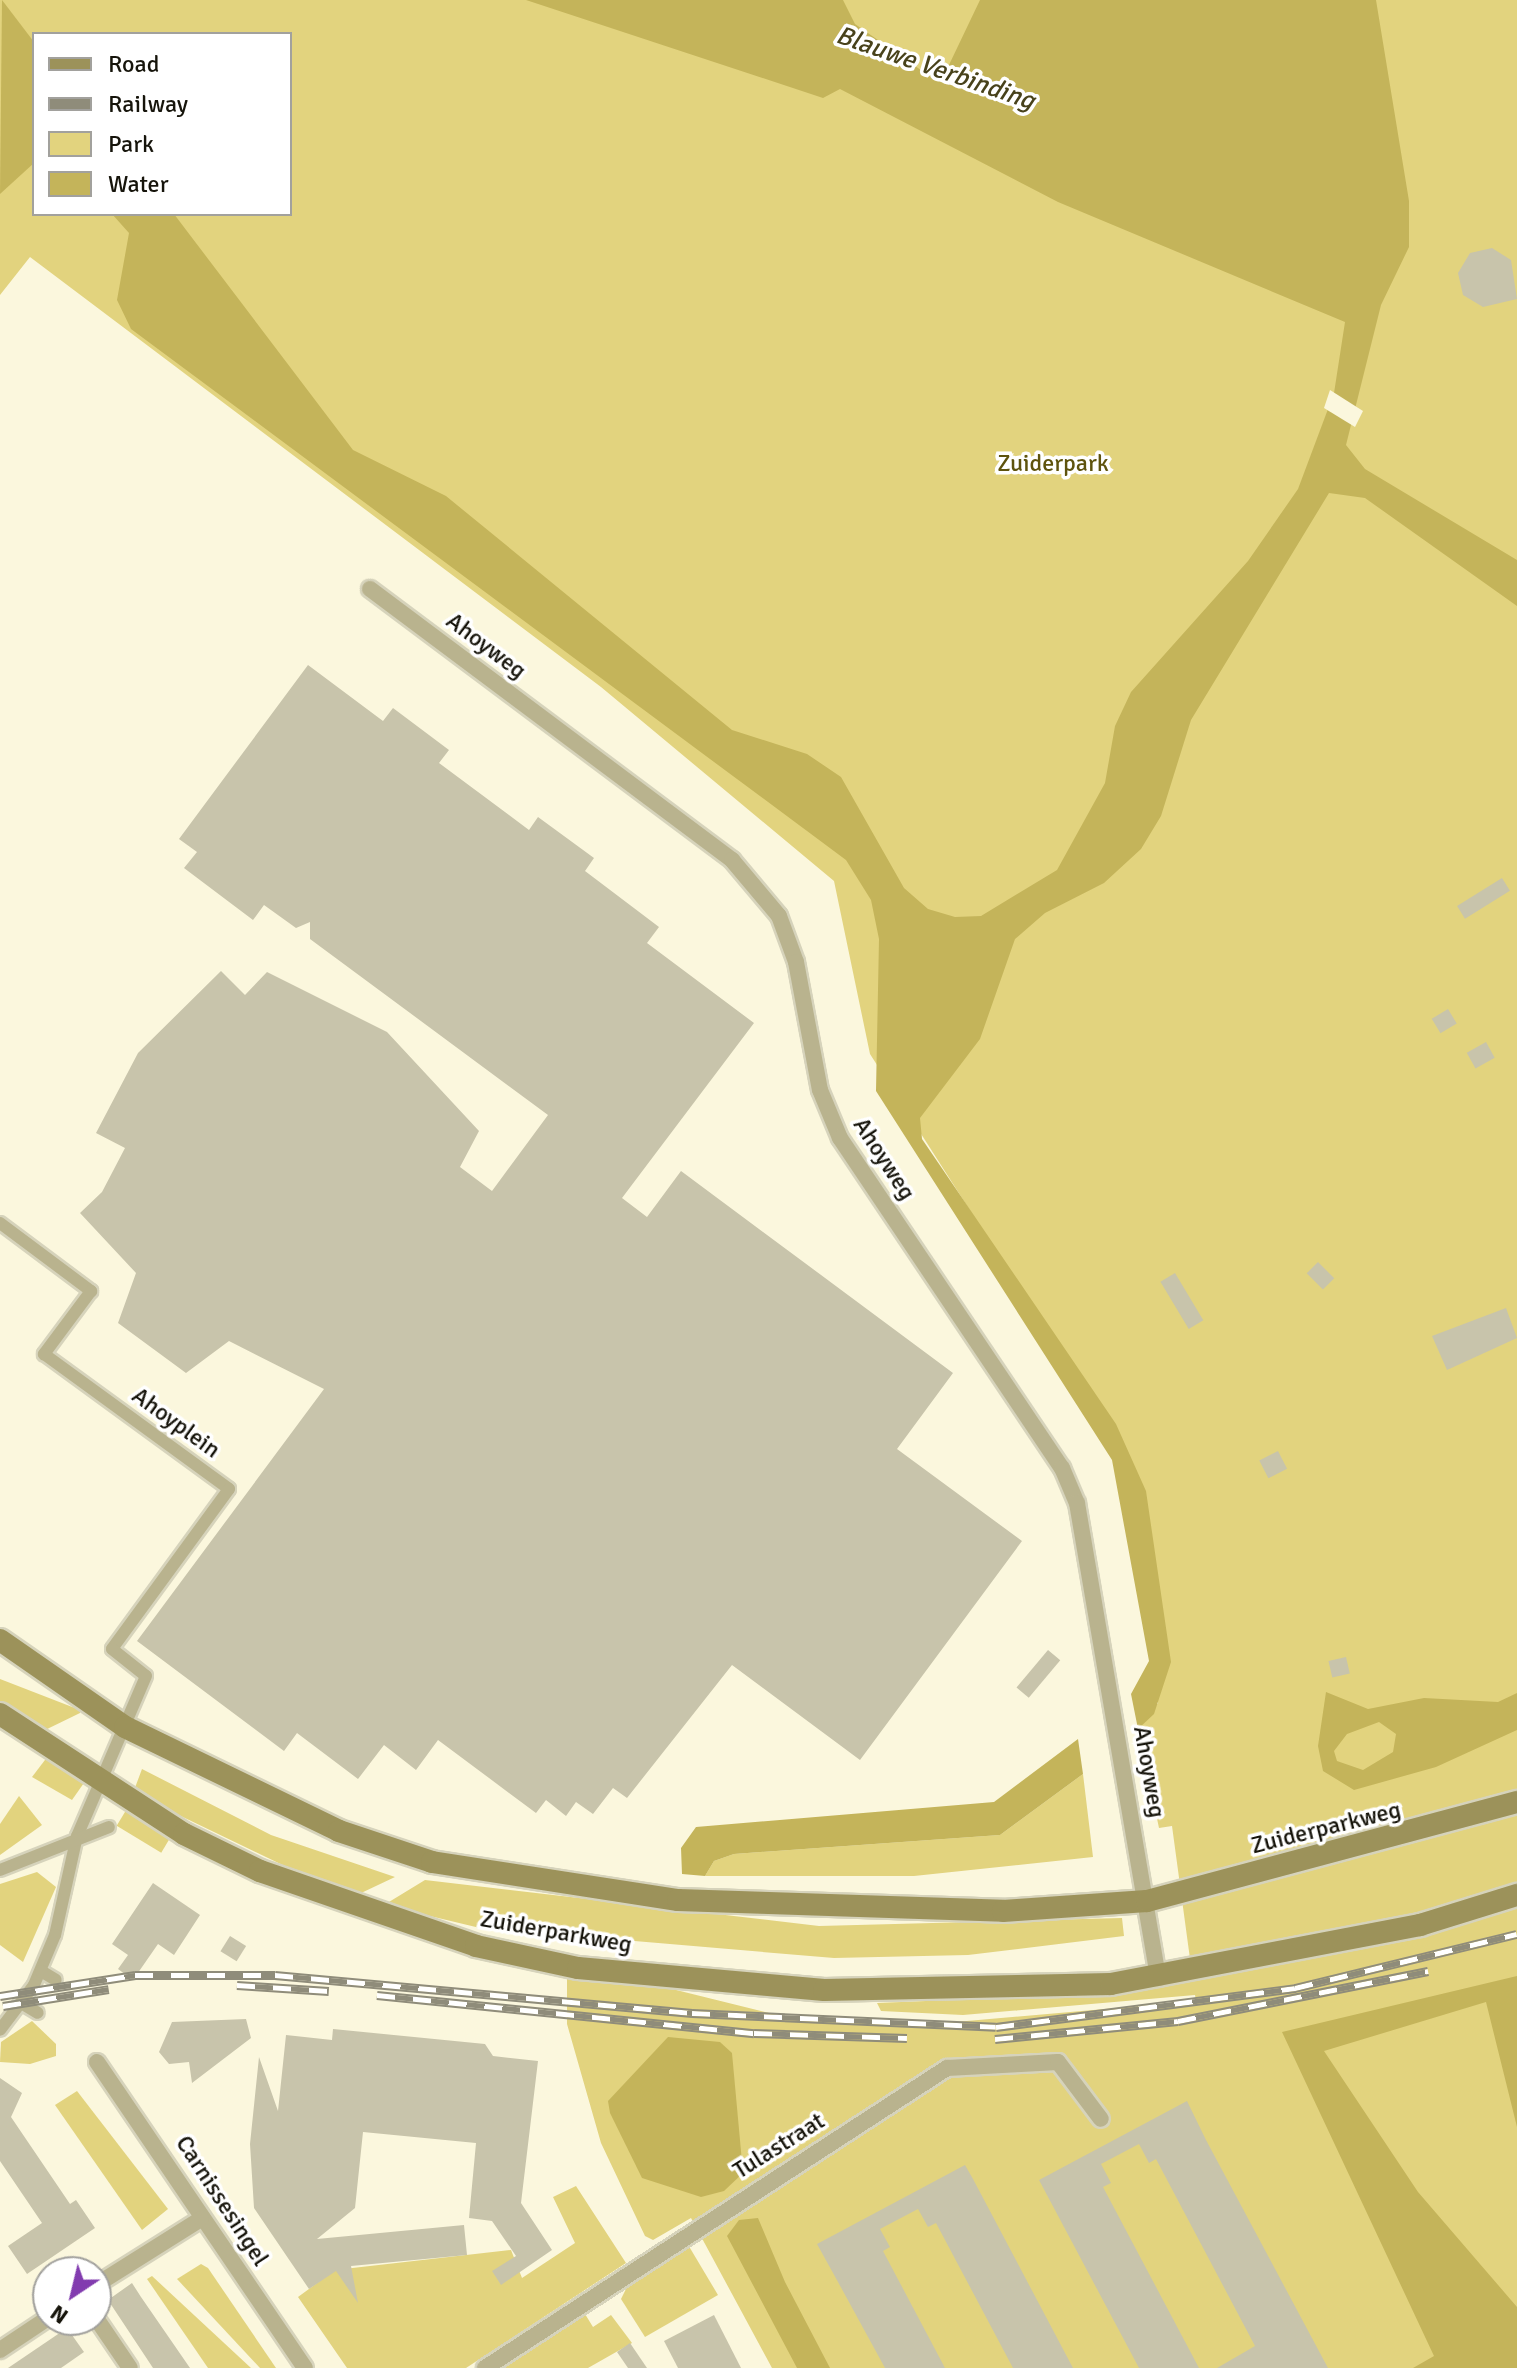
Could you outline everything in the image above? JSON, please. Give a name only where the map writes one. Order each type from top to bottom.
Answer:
[{"type":"main road","name":"Zuiderparkweg","points":[[0,1640],[125,1727],[339,1831],[510,1877],[820,1910],[1003,1911],[1147,1901],[1517,1802]]},
{"type":"main road","name":"Zuiderparkweg","points":[[0,1714],[184,1834],[274,1876],[476,1946],[578,1968],[824,1990],[947,1991],[1158,1978],[1420,1925],[1517,1895]]},
{"type":"street","name":"Ahoyweg","points":[[370,589],[726,855],[770,902],[792,947],[820,1090],[840,1138],[1069,1482],[1088,1542],[1147,1901]]},
{"type":"street","name":"Ahoyplein","points":[[0,1223],[91,1291],[44,1354],[229,1489],[112,1649],[146,1676],[125,1727]]},
{"type":"street","points":[[0,2030],[23,2004],[41,1971],[67,1901],[77,1836],[125,1727]]},
{"type":"street","points":[[0,1870],[77,1836],[109,1827]]},
{"type":"street","points":[[1147,1901],[1158,1978]]},
{"type":"street","points":[[41,1971],[56,1980]]},
{"type":"street","points":[[23,2004],[38,2013]]},
{"type":"street","name":"Carnissesingel","points":[[97,2062],[198,2203],[201,2219],[305,2368]]},
{"type":"street","name":"Tulastraat","points":[[485,2368],[947,2068],[1058,2062],[1101,2119]]},
{"type":"street","points":[[112,2275],[201,2219]]},
{"type":"street","points":[[0,2350],[32,2329]]},
{"type":"street","points":[[108,2336],[130,2368]]},
{"type":"green space","name":"Zuiderpark","points":[[0,0],[1517,0],[1517,2368],[772,2368],[691,2218],[653,2240],[645,2236],[601,2143],[567,2024],[567,1963],[789,2018],[944,2023],[1196,2001],[1195,1995],[963,2015],[881,2011],[877,2003],[1076,1995],[1193,1981],[1172,1826],[1159,1828],[1138,1729],[1158,1703],[1122,1476],[1001,1259],[870,1054],[834,881],[601,687],[30,257],[0,295]]},
{"type":"green space","points":[[0,1679],[80,1710],[80,1713],[41,1732],[0,1702]]},
{"type":"green space","points":[[48,1756],[86,1780],[72,1800],[32,1777]]},
{"type":"green space","points":[[142,1769],[271,1835],[395,1877],[359,1894],[293,1870],[133,1793]]},
{"type":"green space","points":[[1083,1774],[1093,1857],[914,1876],[705,1876],[714,1861],[734,1854],[1000,1835]]},
{"type":"green space","points":[[19,1796],[42,1825],[0,1855],[0,1824]]},
{"type":"green space","points":[[128,1807],[173,1834],[161,1853],[117,1826]]},
{"type":"green space","points":[[37,1872],[56,1887],[23,1962],[0,1945],[0,1884]]},
{"type":"green space","points":[[425,1880],[819,1926],[1122,1918],[1124,1936],[968,1955],[834,1958],[480,1928],[384,1905]]},
{"type":"green space","points":[[32,2021],[56,2044],[56,2056],[30,2064],[0,2062],[1,2042]]},
{"type":"green space","points":[[77,2091],[168,2209],[142,2230],[55,2105]]},
{"type":"green space","points":[[576,2186],[626,2263],[466,2368],[347,2368],[298,2297],[335,2270],[511,2250],[522,2278],[575,2243],[553,2197]]},
{"type":"green space","points":[[687,2243],[718,2295],[645,2337],[621,2299],[628,2285]]},
{"type":"green space","points":[[201,2264],[208,2268],[276,2368],[260,2368],[177,2279]]},
{"type":"green space","points":[[152,2276],[251,2368],[208,2368],[147,2279]]},
{"type":"green space","points":[[585,2314],[593,2327],[611,2315],[632,2343],[588,2368],[504,2368]]},
{"type":"water","points":[[2,0],[32,39],[32,165],[0,194]]},
{"type":"water","points":[[526,0],[843,0],[855,24],[928,75],[948,67],[980,0],[1376,0],[1409,201],[1409,247],[1381,305],[1346,445],[1365,469],[1517,560],[1517,606],[1365,498],[1329,493],[1191,720],[1161,816],[1141,849],[1104,883],[1045,913],[1015,939],[980,1039],[920,1118],[922,1139],[1116,1424],[1146,1491],[1171,1662],[1154,1714],[1138,1729],[1131,1694],[1149,1661],[1112,1460],[876,1091],[879,939],[871,900],[846,860],[131,329],[117,300],[129,233],[114,216],[176,216],[353,450],[446,496],[732,730],[807,754],[841,777],[904,888],[928,909],[955,917],[981,916],[1057,870],[1105,783],[1115,726],[1131,692],[1248,561],[1298,489],[1334,393],[1345,322],[1058,202],[840,89],[823,98]]},
{"type":"water","points":[[1326,1692],[1368,1709],[1424,1698],[1498,1702],[1517,1693],[1517,1730],[1436,1767],[1354,1790],[1323,1771],[1318,1746]],"holes":[[[1379,1722],[1396,1734],[1393,1752],[1363,1770],[1337,1761],[1334,1751],[1347,1734]]]},
{"type":"water","points":[[1078,1739],[1083,1774],[1000,1835],[734,1854],[714,1861],[705,1876],[682,1874],[681,1848],[696,1827],[994,1802]]},
{"type":"water","points":[[1517,1976],[1517,2127],[1486,2002],[1324,2051],[1418,2192],[1517,2307],[1517,2368],[1413,2368],[1434,2356],[1282,2032]]},
{"type":"water","points":[[668,2037],[720,2042],[732,2053],[743,2173],[724,2191],[701,2197],[642,2178],[610,2113],[608,2101]]},
{"type":"water","points":[[758,2218],[785,2282],[830,2368],[797,2368],[727,2236],[739,2220]]},
{"type":"pier","points":[[1330,390],[1363,411],[1355,427],[1324,408]]},
{"type":"building","points":[[1492,248],[1511,260],[1517,299],[1483,307],[1463,295],[1458,273],[1470,253]]},
{"type":"building","points":[[308,665],[383,721],[393,708],[449,750],[439,763],[529,830],[538,817],[594,858],[585,871],[659,927],[647,943],[754,1023],[622,1198],[647,1217],[681,1171],[953,1373],[897,1449],[1022,1541],[860,1760],[732,1665],[627,1798],[613,1788],[593,1814],[576,1802],[566,1816],[546,1800],[536,1813],[438,1740],[416,1770],[384,1745],[358,1779],[297,1733],[284,1751],[137,1641],[324,1389],[229,1341],[186,1373],[118,1323],[136,1273],[80,1213],[102,1192],[125,1148],[96,1133],[138,1053],[221,971],[245,995],[267,972],[387,1032],[479,1131],[460,1167],[492,1191],[548,1115],[310,939],[310,922],[296,928],[264,905],[253,920],[184,868],[197,852],[179,839]]},
{"type":"building","points":[[1502,878],[1510,891],[1465,919],[1457,906]]},
{"type":"building","points":[[1448,1009],[1457,1024],[1440,1033],[1432,1019]]},
{"type":"building","points":[[1486,1042],[1495,1058],[1475,1068],[1467,1053]]},
{"type":"building","points":[[1318,1262],[1334,1278],[1323,1290],[1307,1273]]},
{"type":"building","points":[[1175,1273],[1203,1320],[1189,1329],[1160,1282]]},
{"type":"building","points":[[1506,1308],[1517,1338],[1447,1370],[1432,1336]]},
{"type":"building","points":[[1278,1451],[1287,1469],[1268,1478],[1259,1461]]},
{"type":"building","points":[[1048,1650],[1060,1660],[1029,1698],[1017,1688]]},
{"type":"building","points":[[1346,1657],[1350,1674],[1332,1678],[1328,1661]]},
{"type":"building","points":[[153,1883],[200,1915],[174,1955],[158,1944],[133,1980],[118,1969],[128,1955],[112,1944]]},
{"type":"building","points":[[230,1936],[246,1946],[237,1961],[220,1951]]},
{"type":"building","points":[[246,2019],[251,2038],[192,2083],[189,2062],[169,2064],[159,2052],[172,2022]]},
{"type":"building","points":[[333,2029],[485,2044],[493,2056],[538,2061],[521,2203],[552,2250],[501,2285],[492,2271],[516,2256],[492,2221],[469,2218],[476,2143],[363,2132],[355,2208],[317,2239],[464,2225],[467,2255],[351,2266],[358,2303],[336,2271],[309,2289],[254,2208],[250,2144],[259,2057],[278,2111],[286,2035],[332,2040]]},
{"type":"building","points":[[0,2078],[22,2093],[11,2117],[70,2204],[76,2200],[95,2228],[54,2256],[32,2256],[32,2271],[27,2274],[8,2246],[42,2223],[0,2161]]},
{"type":"building","points":[[1187,2101],[1328,2368],[1217,2368],[1255,2346],[1156,2159],[1149,2163],[1139,2144],[1101,2164],[1111,2183],[1103,2187],[1199,2368],[1139,2368],[1039,2180]]},
{"type":"building","points":[[965,2165],[1073,2368],[1013,2368],[936,2223],[928,2227],[918,2209],[880,2229],[890,2247],[883,2251],[945,2368],[885,2368],[817,2244]]},
{"type":"building","points":[[132,2283],[190,2368],[153,2368],[112,2306],[112,2297]]},
{"type":"building","points":[[714,2315],[741,2368],[678,2368],[664,2341]]},
{"type":"building","points":[[55,2336],[73,2336],[84,2352],[61,2368],[8,2368]]},
{"type":"building","points":[[630,2343],[647,2368],[628,2368],[617,2352]]},
{"type":"railway","points":[[0,1996],[135,1975],[275,1975],[692,2013],[996,2027],[1295,1988],[1517,1934]]},
{"type":"railway","points":[[995,2039],[1178,2021],[1428,1971]]},
{"type":"railway","points":[[237,1985],[329,1991]]},
{"type":"railway","points":[[3,2006],[109,1989]]},
{"type":"railway","points":[[377,1995],[754,2033],[907,2038]]},
{"type":"water label","name":"Blauwe Verbinding","points":[[935,69]]}]
